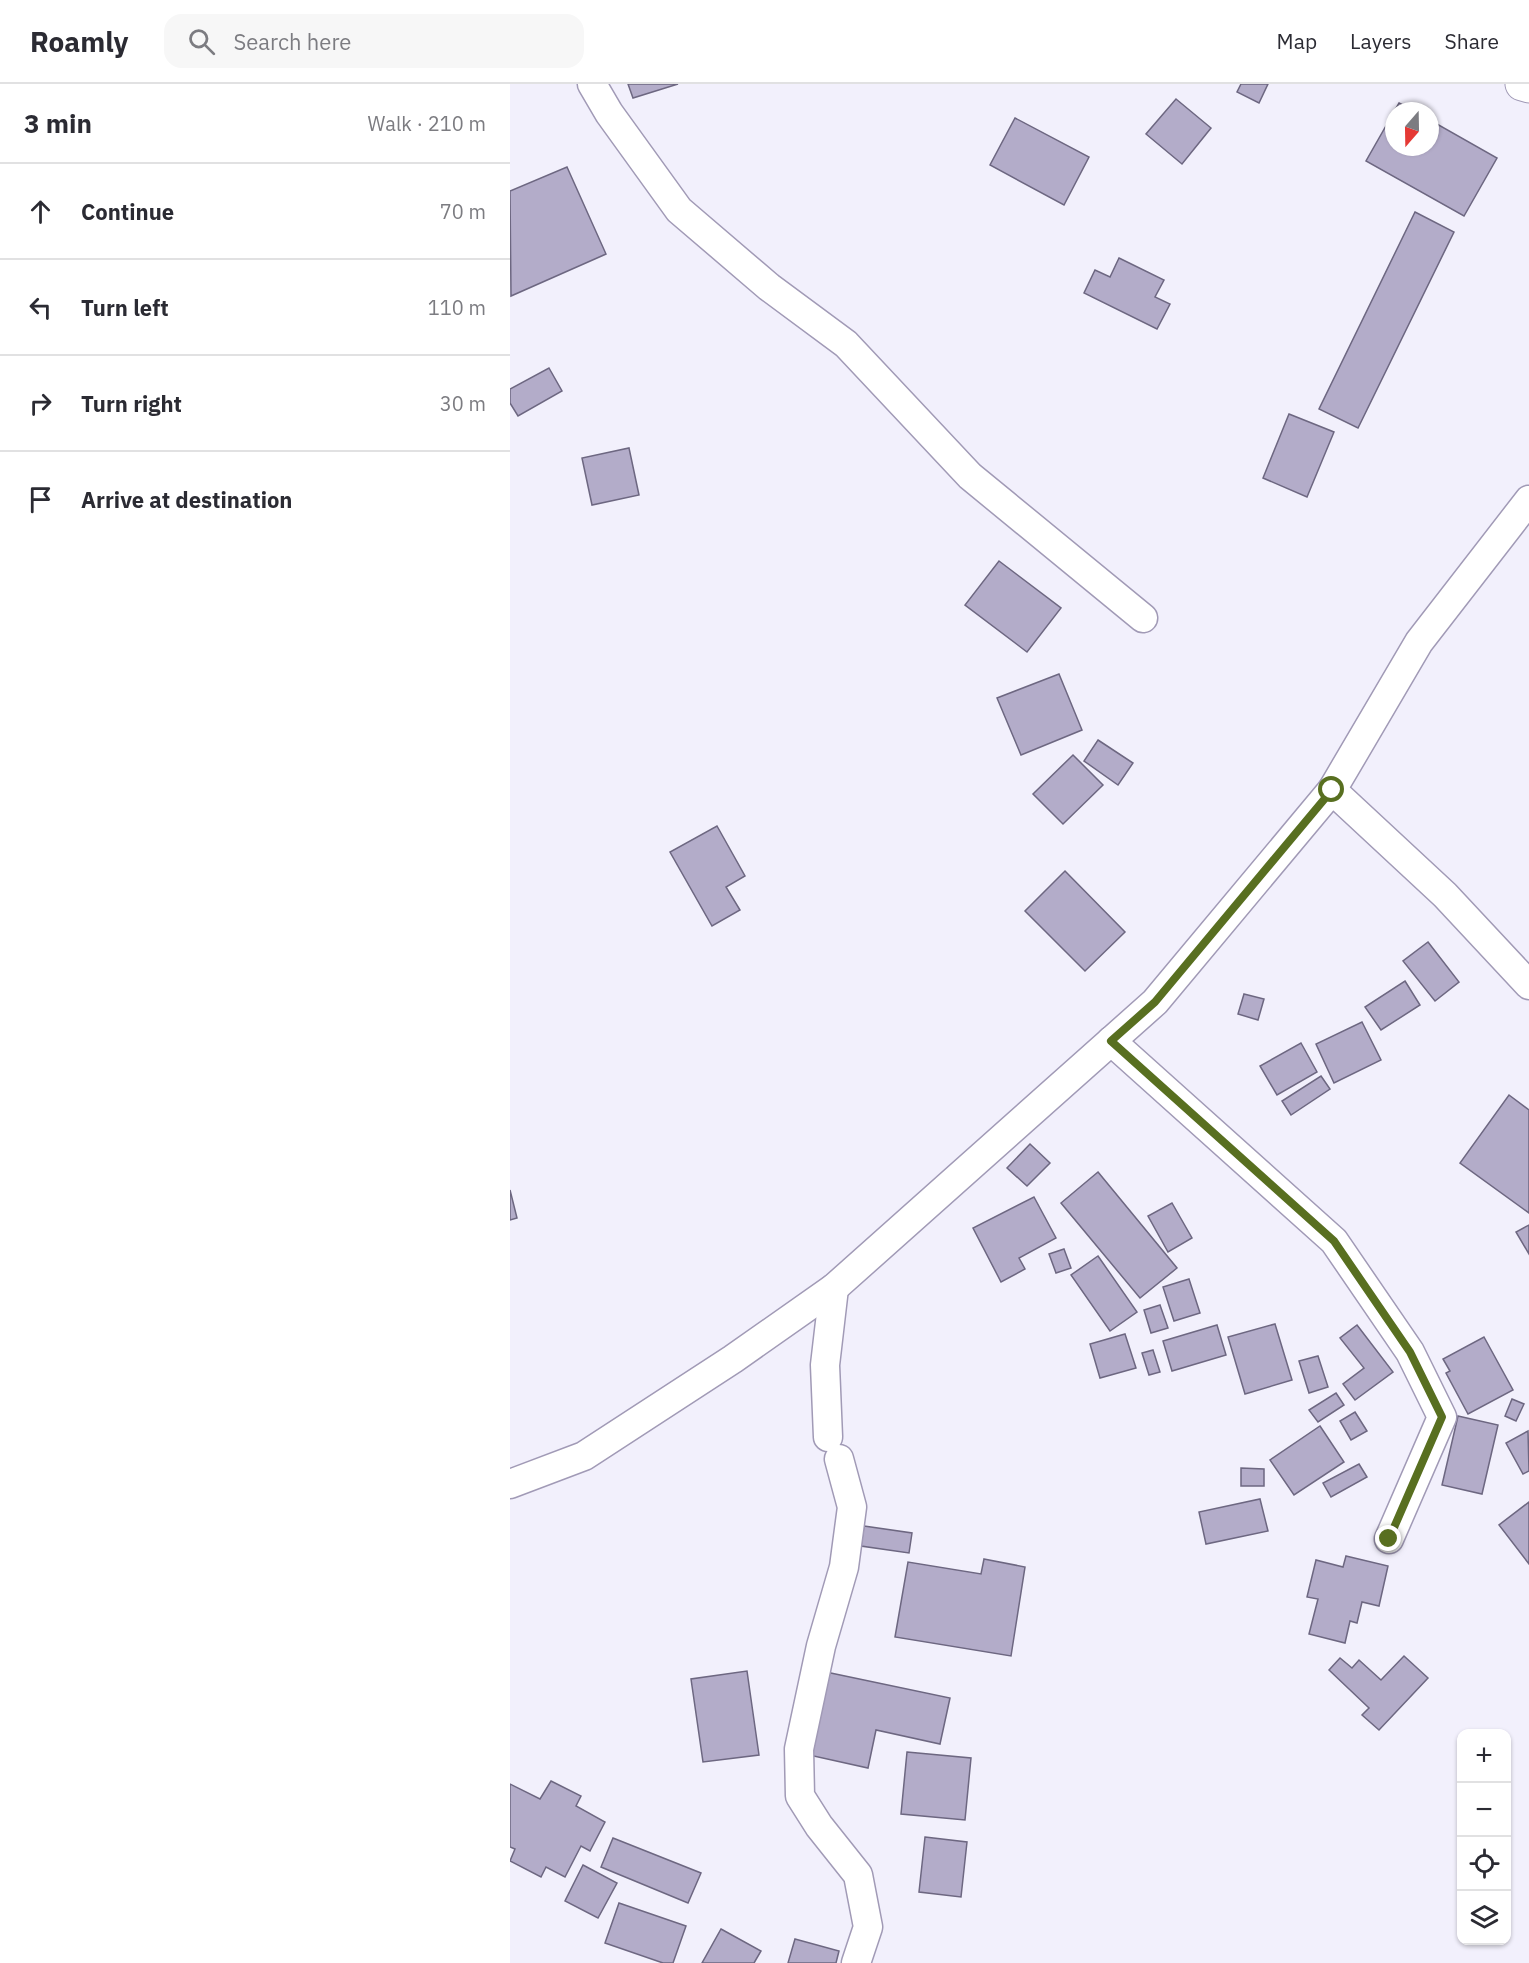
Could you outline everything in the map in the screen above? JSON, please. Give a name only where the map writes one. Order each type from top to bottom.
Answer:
[{"type":"street","points":[[592,84],[609,113],[679,210],[770,287],[846,344],[970,476],[1143,618]]},
{"type":"street","points":[[1522,84],[1529,86]]},
{"type":"street","points":[[510,1484],[584,1456],[733,1359],[834,1288],[1155,1002],[1332,790],[1419,642],[1529,501]]},
{"type":"street","points":[[1332,790],[1445,896],[1529,985]]},
{"type":"street","points":[[1111,1041],[1334,1241],[1410,1352],[1442,1417],[1389,1539]]},
{"type":"street","points":[[834,1288],[825,1365],[833,1448],[852,1507],[844,1567],[821,1646],[799,1749],[800,1796],[819,1826],[858,1875],[868,1927],[856,1963]]},
{"type":"building","points":[[628,84],[678,84],[633,98]]},
{"type":"building","points":[[1241,84],[1268,84],[1259,103],[1237,92]]},
{"type":"building","points":[[1176,99],[1211,128],[1182,164],[1146,134]]},
{"type":"building","points":[[1015,118],[1089,157],[1064,205],[990,165]]},
{"type":"building","points":[[1439,125],[1497,158],[1464,216],[1366,161],[1385,128],[1385,156],[1439,156]]},
{"type":"building","points":[[567,167],[606,254],[511,296],[510,191]]},
{"type":"building","points":[[1415,212],[1454,232],[1358,428],[1319,409]]},
{"type":"building","points":[[1119,258],[1164,280],[1155,297],[1170,304],[1157,329],[1084,293],[1095,270],[1110,277]]},
{"type":"building","points":[[549,368],[562,391],[518,416],[510,403],[510,389]]},
{"type":"building","points":[[1289,414],[1334,432],[1307,497],[1263,478]]},
{"type":"building","points":[[629,448],[639,495],[592,505],[582,458]]},
{"type":"building","points":[[999,561],[1061,608],[1027,652],[965,605]]},
{"type":"building","points":[[1059,674],[1082,730],[1021,755],[997,698]]},
{"type":"building","points":[[1098,740],[1133,763],[1118,785],[1084,761]]},
{"type":"building","points":[[1073,755],[1103,785],[1063,824],[1033,794]]},
{"type":"building","points":[[717,826],[745,876],[726,887],[740,910],[712,926],[670,852]]},
{"type":"building","points":[[1065,871],[1125,932],[1085,971],[1025,911]]},
{"type":"building","points":[[1428,942],[1459,982],[1435,1001],[1403,961]]},
{"type":"building","points":[[1405,981],[1420,1005],[1381,1030],[1365,1007]]},
{"type":"building","points":[[1244,994],[1264,999],[1258,1020],[1238,1014]]},
{"type":"building","points":[[1362,1022],[1381,1060],[1334,1083],[1316,1044]]},
{"type":"building","points":[[1301,1043],[1317,1072],[1277,1095],[1260,1066]]},
{"type":"building","points":[[1321,1076],[1330,1089],[1291,1115],[1282,1101]]},
{"type":"building","points":[[1509,1095],[1529,1110],[1529,1213],[1460,1163]]},
{"type":"building","points":[[1030,1144],[1050,1163],[1027,1186],[1007,1168]]},
{"type":"building","points":[[1098,1172],[1177,1268],[1140,1298],[1061,1203]]},
{"type":"building","points":[[510,1190],[517,1218],[510,1220]]},
{"type":"building","points":[[1034,1197],[1056,1238],[1019,1258],[1025,1269],[1001,1282],[973,1228]]},
{"type":"building","points":[[1172,1203],[1192,1238],[1168,1252],[1148,1216]]},
{"type":"building","points":[[1529,1225],[1529,1254],[1516,1232]]},
{"type":"building","points":[[1064,1249],[1071,1268],[1056,1273],[1049,1254]]},
{"type":"building","points":[[1098,1256],[1137,1312],[1110,1331],[1071,1275]]},
{"type":"building","points":[[1189,1279],[1200,1313],[1174,1321],[1163,1287]]},
{"type":"building","points":[[1160,1305],[1168,1328],[1151,1333],[1144,1310]]},
{"type":"building","points":[[1275,1324],[1292,1380],[1245,1394],[1228,1337]]},
{"type":"building","points":[[1217,1325],[1226,1355],[1172,1371],[1163,1341]]},
{"type":"building","points":[[1357,1325],[1393,1372],[1355,1400],[1343,1384],[1364,1368],[1340,1338]]},
{"type":"building","points":[[1125,1334],[1136,1368],[1100,1378],[1090,1344]]},
{"type":"building","points":[[1484,1337],[1513,1390],[1468,1414],[1446,1373],[1450,1371],[1443,1359]]},
{"type":"building","points":[[1153,1350],[1160,1372],[1149,1375],[1142,1353]]},
{"type":"building","points":[[1318,1356],[1328,1387],[1309,1393],[1299,1361]]},
{"type":"building","points":[[1336,1393],[1344,1405],[1318,1422],[1309,1410]]},
{"type":"building","points":[[1512,1399],[1524,1404],[1516,1421],[1505,1416]]},
{"type":"building","points":[[1355,1412],[1367,1431],[1351,1440],[1340,1421]]},
{"type":"building","points":[[1458,1416],[1498,1425],[1482,1494],[1442,1485]]},
{"type":"building","points":[[1320,1426],[1344,1462],[1294,1495],[1270,1460]]},
{"type":"building","points":[[1528,1431],[1529,1471],[1523,1474],[1506,1443]]},
{"type":"building","points":[[1359,1464],[1367,1477],[1331,1497],[1323,1483]]},
{"type":"building","points":[[1241,1468],[1264,1469],[1264,1486],[1241,1486]]},
{"type":"building","points":[[1260,1499],[1268,1531],[1206,1544],[1199,1512]]},
{"type":"building","points":[[1529,1502],[1529,1564],[1499,1525]]},
{"type":"building","points":[[864,1526],[912,1533],[909,1553],[861,1546]]},
{"type":"building","points":[[1346,1556],[1388,1566],[1379,1606],[1362,1602],[1357,1623],[1350,1621],[1345,1643],[1309,1634],[1318,1599],[1307,1597],[1316,1560],[1343,1567]]},
{"type":"building","points":[[984,1559],[1025,1567],[1011,1656],[895,1637],[908,1562],[981,1574]]},
{"type":"building","points":[[1404,1656],[1428,1678],[1379,1730],[1362,1715],[1369,1708],[1329,1670],[1340,1658],[1352,1668],[1359,1660],[1381,1680]]},
{"type":"building","points":[[747,1671],[759,1755],[703,1762],[691,1679]]},
{"type":"building","points":[[826,1672],[950,1698],[940,1744],[876,1730],[868,1768],[809,1755]]},
{"type":"building","points":[[907,1752],[971,1758],[965,1820],[901,1814]]},
{"type":"building","points":[[551,1781],[581,1796],[576,1806],[605,1822],[590,1851],[581,1846],[565,1877],[546,1867],[541,1877],[510,1861],[515,1849],[510,1847],[510,1784],[540,1799]]},
{"type":"building","points":[[925,1837],[967,1842],[961,1897],[919,1892]]},
{"type":"building","points":[[613,1838],[701,1873],[688,1903],[601,1867]]},
{"type":"building","points":[[583,1865],[617,1883],[598,1918],[565,1901]]},
{"type":"building","points":[[619,1903],[686,1926],[673,1963],[663,1963],[605,1943]]},
{"type":"building","points":[[721,1929],[761,1951],[754,1963],[702,1963]]},
{"type":"building","points":[[795,1939],[839,1951],[836,1963],[788,1963]]},
{"type":"route","points":[[1332,790],[1155,1002],[1111,1041],[1334,1241],[1410,1352],[1442,1417],[1389,1539]]}]
